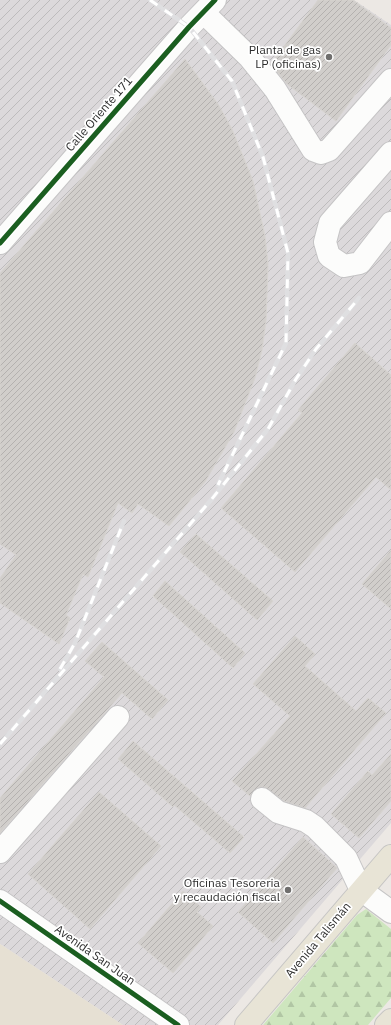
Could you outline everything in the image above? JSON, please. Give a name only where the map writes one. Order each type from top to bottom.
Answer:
[{"type":"main road","name":"Avenida Talismán","points":[[246,1025],[391,856]]},
{"type":"main road","points":[[386,1025],[391,1020]]},
{"type":"street","points":[[209,6],[275,89],[314,150],[321,153],[329,150],[391,80]]},
{"type":"street","name":"Calle Oriente 171","points":[[0,243],[189,26],[209,6]]},
{"type":"street","points":[[391,153],[330,223],[325,242],[329,256],[344,266],[360,263],[391,223]]},
{"type":"street","points":[[0,852],[118,717]]},
{"type":"street","points":[[262,800],[278,812],[306,821],[315,828],[346,858],[361,890],[391,912]]},
{"type":"street","name":"Avenida San Juan","points":[[0,901],[178,1025]]},
{"type":"shaded area","points":[[0,0],[354,0],[391,25],[391,823],[218,1025],[123,1025],[0,944]]},
{"type":"shaded area","points":[[0,944],[123,1025],[0,1025]]},
{"type":"green space","points":[[366,909],[391,929],[391,998],[368,1025],[263,1025],[357,915]]},
{"type":"building","name":"Planta de gas LP (oficinas)","points":[[318,0],[353,0],[391,28],[391,45],[336,121],[287,84],[271,64]]},
{"type":"building","points":[[185,59],[218,104],[232,129],[253,181],[265,236],[268,264],[266,321],[262,350],[255,378],[234,432],[205,482],[169,526],[138,504],[132,513],[118,503],[88,577],[83,574],[66,615],[70,618],[59,644],[0,603],[0,578],[16,555],[0,544],[0,273]]},
{"type":"building","points":[[355,343],[391,375],[391,490],[376,477],[295,572],[221,508],[302,413],[298,410]]},
{"type":"building","points":[[196,534],[273,601],[257,620],[180,552]]},
{"type":"building","points":[[391,550],[391,609],[362,584]]},
{"type":"building","points":[[165,581],[245,653],[233,668],[153,596]]},
{"type":"building","points":[[295,636],[315,654],[305,666],[356,711],[368,698],[386,713],[305,808],[284,801],[264,787],[257,788],[250,796],[232,781],[290,716],[253,684]]},
{"type":"building","points":[[102,642],[168,700],[152,719],[122,693],[0,833],[0,798],[104,677],[85,661]]},
{"type":"building","points":[[133,741],[244,837],[230,853],[174,805],[173,807],[118,759]]},
{"type":"building","points":[[391,754],[391,801],[359,838],[331,814],[368,771],[372,775]]},
{"type":"building","points":[[99,792],[161,846],[90,929],[28,874]]},
{"type":"building","name":"Oficinas Tesoreria y recaudación fiscal","points":[[303,837],[337,868],[273,943],[238,912]]},
{"type":"building","points":[[183,891],[201,907],[197,912],[213,926],[173,973],[138,943]]},
{"type":"railway","points":[[150,0],[189,27],[232,81],[263,157],[288,253],[286,343],[218,485]]},
{"type":"railway","points":[[0,744],[211,500],[268,429],[296,379],[316,349],[359,298]]},
{"type":"railway","points":[[60,669],[75,643],[124,521]]},
{"type":"cycle path","points":[[0,243],[189,27],[215,0]]},
{"type":"cycle path","points":[[0,901],[178,1025]]},
{"type":"place","name":"Planta de gas LP (oficinas)","points":[[329,57]]},
{"type":"place","name":"Oficinas Tesoreria y recaudación fiscal","points":[[288,890]]}]
